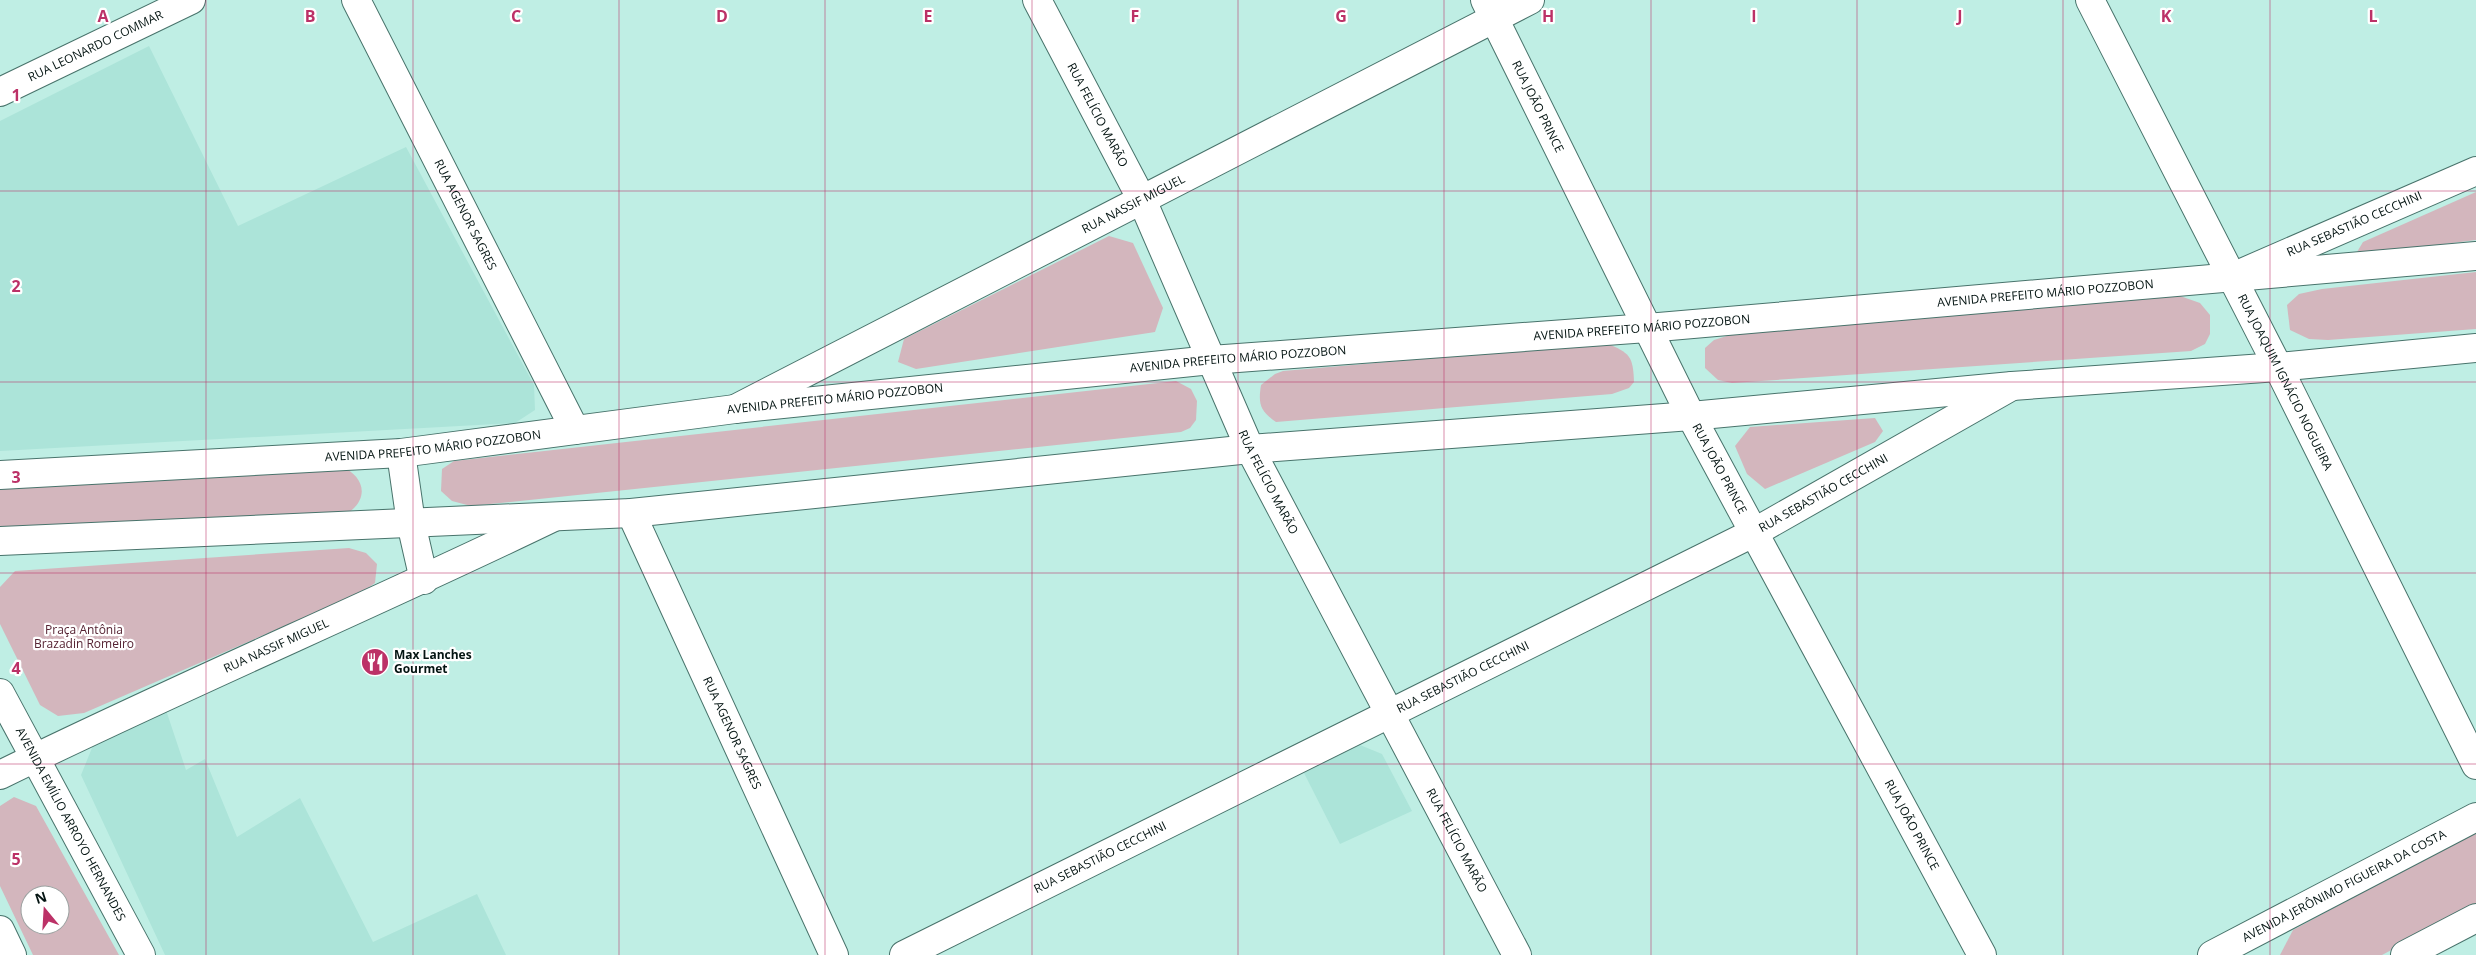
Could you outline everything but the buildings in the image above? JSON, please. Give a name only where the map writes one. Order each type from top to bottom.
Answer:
[{"type":"street","name":"RUA LEONARDO COMMAR","points":[[0,92],[191,0]]},
{"type":"street","name":"RUA AGENOR SAGRES","points":[[356,0],[575,430]]},
{"type":"street","name":"RUA FELÍCIO MARÃO","points":[[1037,0],[1142,200],[1250,449],[1516,955]]},
{"type":"street","name":"RUA NASSIF MIGUEL","points":[[736,409],[1142,200],[1490,9],[1530,0]]},
{"type":"street","name":"RUA JOAQUIM IGNÁCIO NOGUEIRA","points":[[2090,0],[2230,277],[2278,367],[2476,765]]},
{"type":"street","name":"RUA JOÃO PRINCE","points":[[1490,9],[1691,416],[1982,955]]},
{"type":"street","name":"RUA SEBASTIÃO CECCHINI","points":[[2230,277],[2476,171]]},
{"type":"street","name":"AVENIDA PREFEITO MÁRIO POZZOBON","points":[[0,475],[401,453],[736,409],[1211,360],[1647,328],[2476,256]]},
{"type":"street","points":[[0,541],[631,512],[1250,449],[1691,416],[2012,386],[2278,367],[2476,348]]},
{"type":"street","name":"RUA SEBASTIÃO CECCHINI","points":[[904,955],[1753,533],[2012,386]]},
{"type":"street","points":[[401,453],[411,523],[424,580]]},
{"type":"street","name":"RUA AGENOR SAGRES","points":[[631,512],[834,955]]},
{"type":"street","name":"RUA NASSIF MIGUEL","points":[[0,776],[72,739],[424,580],[554,517]]},
{"type":"street","name":"AVENIDA EMÍLIO ARROYO HERNANDES","points":[[0,693],[142,955]]},
{"type":"street","name":"AVENIDA JERÔNIMO FIGUEIRA DA COSTA","points":[[2212,955],[2249,947],[2476,817]]},
{"type":"street","points":[[2405,955],[2476,918]]},
{"type":"street","points":[[0,930],[12,955]]},
{"type":"shaded area","points":[[149,46],[238,226],[406,147],[534,385],[535,410],[515,423],[0,451],[0,121]]},
{"type":"shaded area","points":[[166,710],[186,770],[205,759],[237,837],[300,798],[373,942],[477,894],[506,955],[165,955],[81,775],[94,743]]},
{"type":"shaded area","points":[[1360,745],[1382,754],[1412,811],[1340,844],[1304,773]]},
{"type":"green space","points":[[2476,192],[2476,240],[2374,253],[2357,252],[2363,242]]},
{"type":"green space","points":[[1109,236],[1133,243],[1163,308],[1155,332],[916,369],[898,362],[904,339]]},
{"type":"green space","points":[[2476,272],[2476,329],[2328,340],[2309,339],[2290,330],[2287,305],[2299,294],[2322,289]]},
{"type":"green space","points":[[2180,296],[2200,303],[2210,315],[2210,334],[2205,344],[2191,351],[1732,383],[1718,380],[1705,368],[1705,348],[1714,340],[1733,334]]},
{"type":"green space","points":[[1606,343],[1629,356],[1633,366],[1634,382],[1629,388],[1612,394],[1276,422],[1266,414],[1260,402],[1261,385],[1275,374],[1283,371]]},
{"type":"green space","points":[[1176,381],[1191,389],[1197,401],[1196,420],[1190,428],[1181,432],[471,506],[452,501],[441,491],[442,469],[454,461]]},
{"type":"green space","points":[[1875,418],[1883,431],[1875,442],[1765,489],[1747,474],[1735,446],[1750,427]]},
{"type":"green space","points":[[341,466],[355,475],[359,481],[362,494],[355,507],[348,513],[0,538],[0,487]]},
{"type":"green space","name":"Praça Antônia Brazadin Romeiro","points":[[349,548],[366,553],[377,564],[375,583],[361,593],[84,713],[58,716],[40,705],[0,624],[0,587],[15,571]]},
{"type":"green space","points":[[14,797],[36,806],[119,955],[33,955],[23,935],[70,935],[70,885],[20,885],[20,928],[0,886],[0,806]]},
{"type":"green space","points":[[2476,831],[2476,905],[2382,955],[2280,955],[2293,930]]},
{"type":"place","name":"Max Lanches Gourmet","points":[[375,662]]}]
